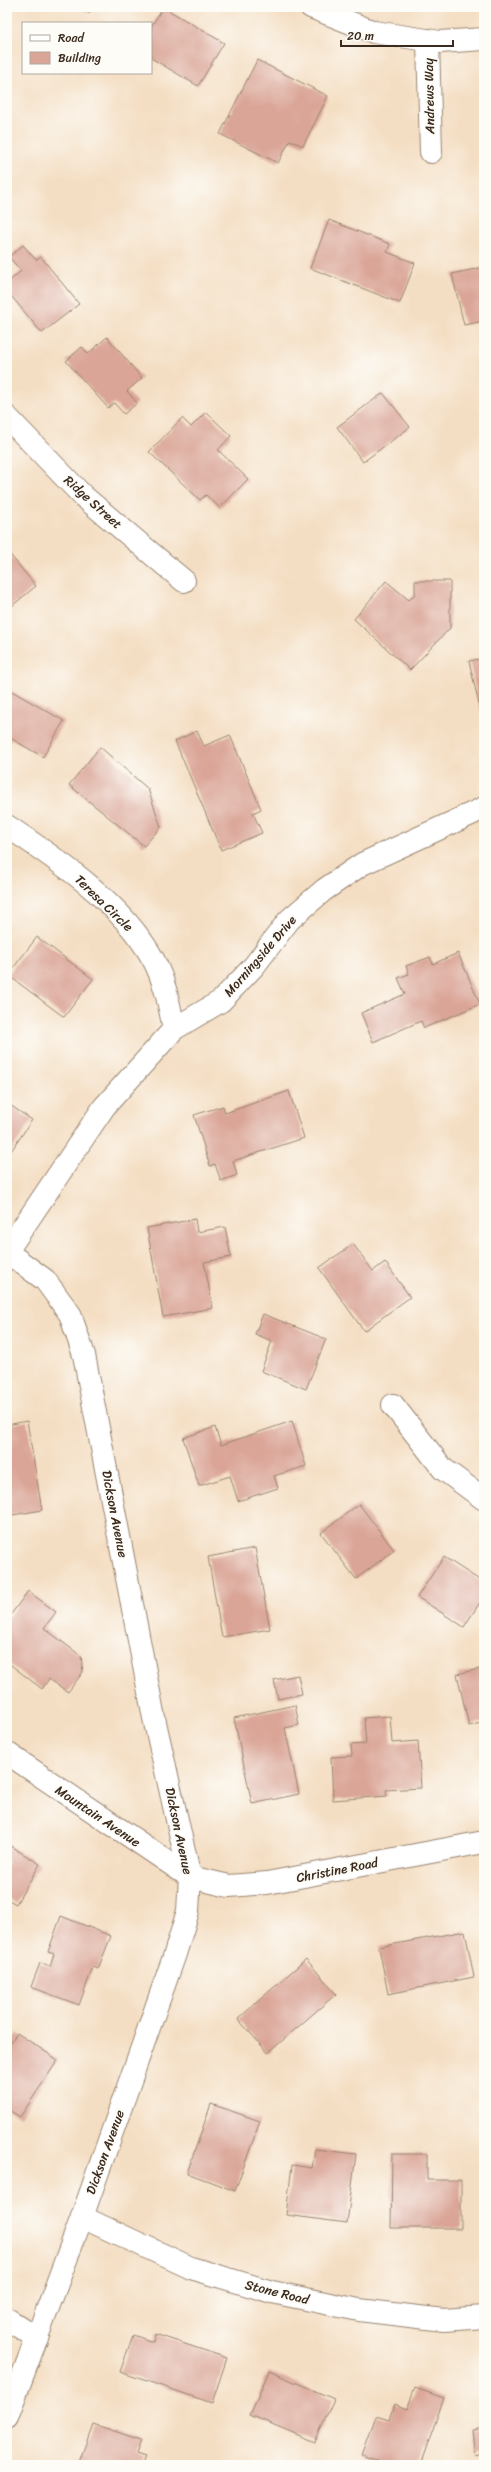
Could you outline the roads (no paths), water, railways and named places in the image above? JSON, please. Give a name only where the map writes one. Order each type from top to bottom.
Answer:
[{"type":"street","points":[[311,7],[374,32],[440,42],[484,39]]},
{"type":"street","name":"Andrews Way","points":[[428,40],[431,152]]},
{"type":"street","name":"Ridge Street","points":[[7,417],[84,496],[184,581]]},
{"type":"street","name":"Morningside Drive","points":[[7,1252],[104,1107],[174,1029],[221,1001],[254,966],[289,920],[324,890],[362,864],[484,808]]},
{"type":"street","points":[[451,823],[484,825]]},
{"type":"street","name":"Teresa Circle","points":[[7,826],[49,854],[91,888],[128,924],[153,958],[167,991],[174,1029]]},
{"type":"street","name":"Dickson Avenue","points":[[7,1252],[45,1280],[70,1314],[84,1355],[154,1718],[190,1877],[188,1911],[175,1954],[82,2217],[7,2417]]},
{"type":"street","points":[[393,1405],[443,1469],[484,1499]]},
{"type":"street","name":"Mountain Avenue","points":[[7,1753],[190,1877]]},
{"type":"street","name":"Christine Road","points":[[190,1877],[229,1886],[266,1883],[484,1842]]},
{"type":"street","name":"Stone Road","points":[[82,2217],[191,2268],[272,2292],[359,2310],[444,2320],[484,2317]]},
{"type":"street","points":[[7,2319],[37,2338]]}]
